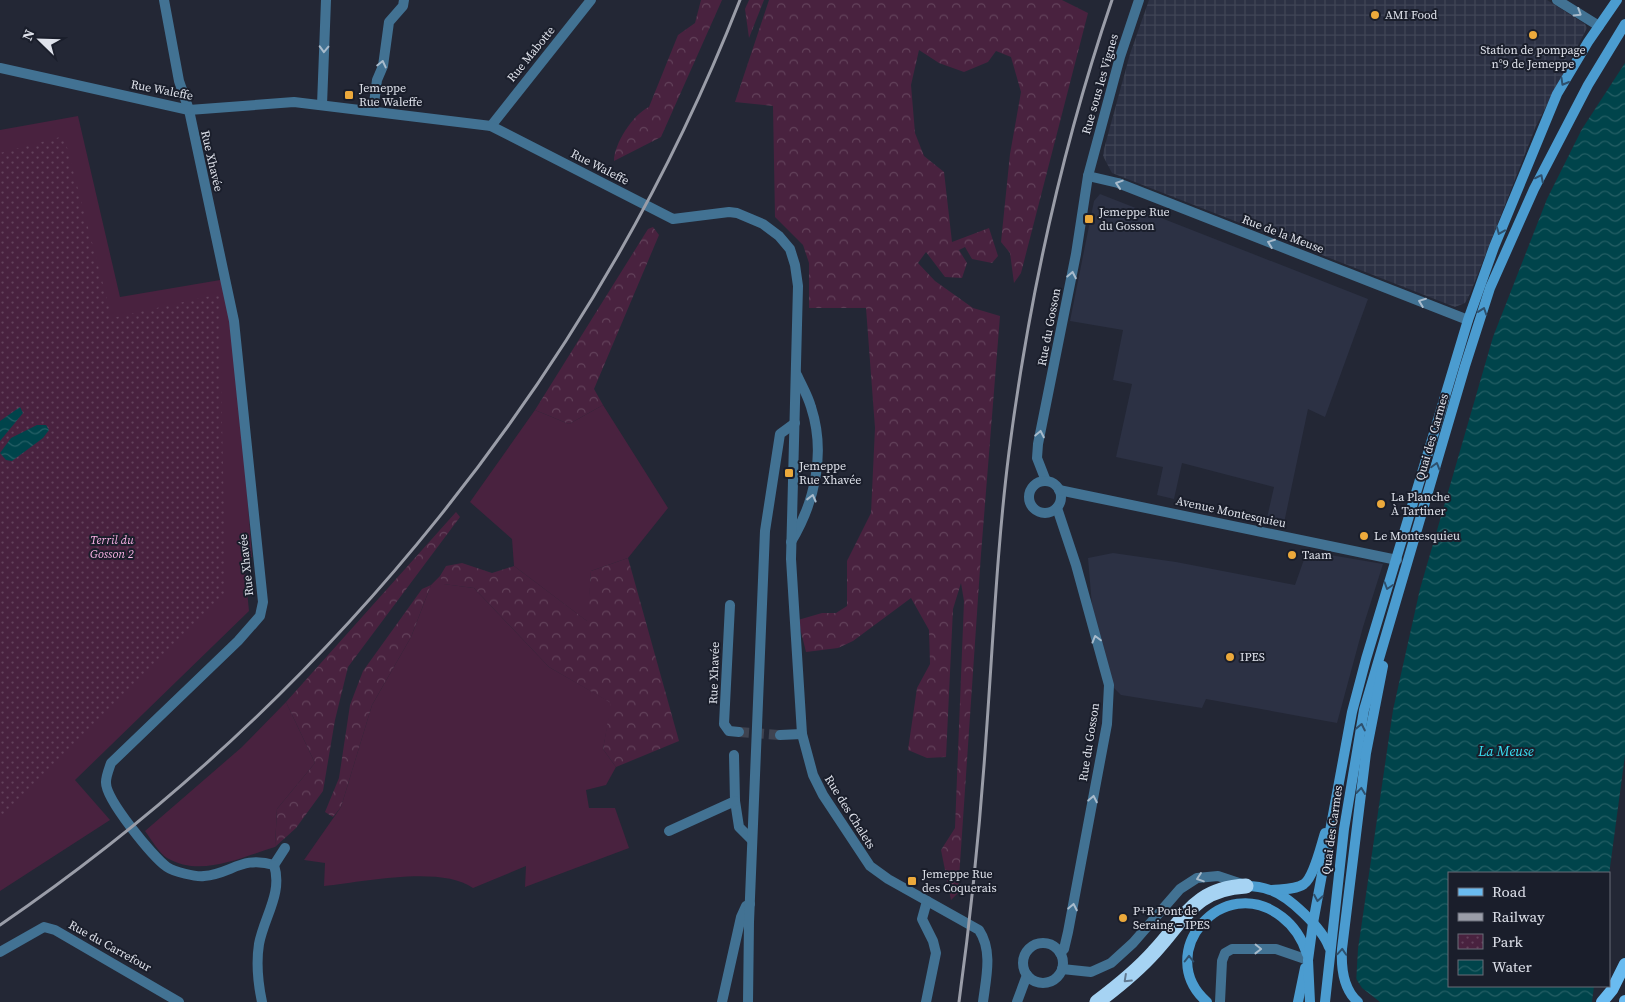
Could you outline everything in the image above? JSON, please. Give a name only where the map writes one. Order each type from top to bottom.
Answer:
[{"type":"highway","points":[[1096,1002],[1122,984],[1155,952],[1197,903],[1218,890],[1246,886]]},
{"type":"main road","name":"Quai des Carmes","points":[[1310,1002],[1308,960],[1313,922],[1352,712],[1366,659],[1468,320],[1494,247],[1557,94],[1617,0]]},
{"type":"main road","name":"Quai des Carmes","points":[[1325,1002],[1329,948],[1355,754],[1369,693],[1490,288],[1542,173],[1588,85],[1625,24]]},
{"type":"main road","points":[[1356,1000],[1342,973],[1342,949],[1366,753],[1386,650],[1387,630]]},
{"type":"main road","points":[[1246,886],[1272,890],[1294,888],[1306,882],[1312,873],[1336,798]]},
{"type":"main road","points":[[1272,890],[1313,922],[1324,936],[1329,948]]},
{"type":"main road","points":[[1207,1002],[1193,983],[1187,958],[1190,944],[1198,926],[1209,916],[1220,908],[1246,903],[1269,908],[1298,932],[1304,944],[1308,960],[1298,1002]]},
{"type":"main road","points":[[1602,1002],[1612,990],[1625,964]]},
{"type":"street","name":"Rue Xhavée","points":[[164,0],[179,81],[189,110],[234,321],[263,602],[260,616],[238,641],[111,763],[106,782],[109,796],[152,853],[169,868],[204,876],[247,863],[262,861],[274,865]]},
{"type":"street","points":[[322,105],[326,0]]},
{"type":"street","points":[[373,111],[377,80],[383,66],[388,22],[403,6],[404,0]]},
{"type":"street","name":"Rue Mabotte","points":[[491,126],[591,0]]},
{"type":"street","name":"Rue sous les Vignes","points":[[1088,176],[1120,57],[1139,0]]},
{"type":"street","points":[[1557,0],[1599,26]]},
{"type":"street","name":"Rue Waleffe","points":[[0,68],[189,110],[294,102],[491,126],[673,219],[717,212],[737,213],[763,224],[779,236],[790,249],[795,265]]},
{"type":"street","name":"Rue de la Meuse","points":[[1088,176],[1118,183],[1468,320]]},
{"type":"street","name":"Rue du Gosson","points":[[1046,481],[1037,458],[1038,444],[1076,254],[1088,176]]},
{"type":"street","name":"Rue des Chalets","points":[[795,265],[799,309],[791,542],[802,734],[813,775],[823,795],[861,855],[878,873],[979,930],[987,948],[983,1002]]},
{"type":"street","name":"Rue des Chalets","points":[[791,542],[809,507],[817,472],[814,419],[811,406],[797,376]]},
{"type":"street","points":[[748,1002],[752,840],[765,531],[780,434],[796,423]]},
{"type":"street","points":[[1057,508],[1045,513],[1039,512],[1031,505],[1029,495],[1035,484],[1046,481],[1056,485],[1059,490]]},
{"type":"street","name":"Rue du Gosson","points":[[1059,490],[1061,496],[1057,508],[1076,566],[1109,685],[1107,724],[1068,932],[1064,949],[1060,953]]},
{"type":"street","name":"Avenue Montesquieu","points":[[1059,490],[1397,560]]},
{"type":"street","name":"Rue Xhavée","points":[[730,605],[724,724],[729,731],[739,732]]},
{"type":"street","points":[[780,735],[802,734]]},
{"type":"street","points":[[734,755],[735,800],[739,827],[752,840]]},
{"type":"street","points":[[669,831],[735,800]]},
{"type":"street","points":[[262,1002],[258,974],[258,952],[261,935],[277,888],[274,865],[285,848]]},
{"type":"street","points":[[1062,969],[1091,972],[1111,963],[1134,943],[1180,889],[1197,878],[1218,876],[1246,886]]},
{"type":"street","points":[[927,901],[922,919],[933,941],[936,953],[927,998]]},
{"type":"street","points":[[722,1002],[741,918],[746,906],[750,904]]},
{"type":"street","name":"Rue du Carrefour","points":[[0,952],[44,927],[55,930],[179,1002]]},
{"type":"street","points":[[1038,944],[1051,945],[1060,953],[1062,969],[1054,980],[1047,983],[1036,982],[1027,975],[1023,963],[1024,956],[1032,946],[1038,944]]},
{"type":"street","points":[[1220,1002],[1222,961],[1225,953],[1232,949],[1276,949],[1308,960]]},
{"type":"street","points":[[1017,1002],[1027,975]]},
{"type":"shaded area","points":[[1149,0],[1547,0],[1585,24],[1587,28],[1536,126],[1470,294],[1465,303],[1455,307],[1112,173],[1103,156],[1104,149],[1130,54]]},
{"type":"shaded area","points":[[1100,194],[1368,299],[1325,417],[1308,409],[1284,523],[1267,518],[1274,487],[1182,463],[1174,499],[1157,495],[1163,467],[1116,457],[1132,384],[1113,380],[1123,330],[1070,321],[1094,201]]},
{"type":"shaded area","name":"IPES","points":[[1307,551],[1383,564],[1363,627],[1337,723],[1206,699],[1202,708],[1121,695],[1112,686],[1092,606],[1088,558],[1113,553],[1176,562],[1295,585]]},
{"type":"green space","points":[[701,0],[722,0],[661,137],[614,161],[617,146],[626,130],[637,116],[649,107],[678,35],[695,23]]},
{"type":"green space","points":[[749,0],[764,0],[749,38],[745,9]]},
{"type":"green space","points":[[769,0],[1062,0],[1088,13],[1021,273],[1014,283],[1010,253],[1001,242],[1010,154],[1021,92],[1011,57],[996,51],[988,62],[964,72],[939,63],[919,50],[911,85],[915,133],[924,156],[944,172],[952,242],[989,228],[998,256],[992,263],[972,259],[965,247],[959,250],[967,263],[962,278],[945,277],[926,252],[918,263],[935,281],[973,308],[1000,316],[981,554],[958,893],[951,900],[941,850],[955,828],[964,601],[961,583],[953,609],[946,757],[927,758],[908,750],[917,688],[930,664],[929,630],[911,598],[853,641],[838,648],[806,652],[798,620],[822,613],[836,613],[847,606],[847,561],[871,513],[875,428],[866,308],[809,308],[809,263],[803,245],[775,217],[773,106],[735,102]]},
{"type":"green space","name":"Terril du Gosson 2","points":[[78,116],[120,297],[226,279],[234,321],[252,557],[244,560],[249,611],[75,780],[110,820],[0,891],[0,130]]},
{"type":"green space","name":"Terril du Gosson 2","points":[[64,136],[112,318],[219,294],[226,594],[0,821],[0,153]]},
{"type":"green space","points":[[653,227],[659,235],[594,389],[603,405],[569,424],[535,410],[648,229]]},
{"type":"green space","points":[[603,405],[668,508],[628,558],[591,571],[588,622],[514,566],[512,539],[470,502],[535,410],[569,424]]},
{"type":"green space","points":[[456,512],[460,517],[348,667],[335,720],[323,791],[296,828],[275,847],[277,809],[315,763],[286,702]]},
{"type":"green space","points":[[628,558],[679,741],[616,767],[603,749],[611,703],[549,667],[474,588],[443,584],[440,576],[446,566],[462,563],[492,573],[514,566],[587,621],[591,571]]},
{"type":"green space","points":[[440,576],[444,584],[474,588],[549,667],[612,703],[603,749],[616,767],[606,785],[586,790],[589,808],[615,808],[629,848],[525,887],[526,866],[473,888],[459,881],[442,877],[422,876],[324,886],[325,863],[304,860],[341,807],[372,705],[411,637],[431,585]]},
{"type":"green space","points":[[431,585],[411,637],[372,705],[341,807],[333,817],[325,812],[339,778],[350,705],[363,671],[422,589]]},
{"type":"green space","points":[[286,702],[315,763],[277,809],[275,847],[221,864],[207,866],[180,864],[164,856],[145,831],[242,747]]},
{"type":"water","name":"La Meuse","points":[[1625,63],[1625,755],[1609,872],[1448,872],[1448,987],[1594,987],[1592,1002],[1355,1002],[1358,949],[1393,710],[1420,589],[1493,337],[1547,199],[1582,129]]},
{"type":"water","points":[[20,407],[23,413],[0,441],[0,421]]},
{"type":"water","points":[[37,425],[46,425],[49,430],[43,438],[12,461],[6,460],[0,453],[11,438]]},
{"type":"pier","points":[[1355,977],[1362,988],[1380,1002],[1353,1002]]},
{"type":"tunnel","points":[[739,732],[780,735]]},
{"type":"railway","points":[[0,925],[120,836],[234,738],[340,632],[439,518],[529,397],[609,270],[680,137],[740,0]]},
{"type":"railway","points":[[959,1002],[981,804],[1001,523],[1017,394],[1026,337],[1049,223],[1078,111],[1112,0]]},
{"type":"place","name":"AMI Food","points":[[1375,15]]},
{"type":"place","name":"Station de pompage n°9 de Jemeppe","points":[[1533,35]]},
{"type":"place","name":"Jemeppe Rue Waleffe","points":[[349,95]]},
{"type":"place","name":"Jemeppe Rue du Gosson","points":[[1089,219]]},
{"type":"place","name":"Jemeppe Rue Xhavée","points":[[789,473]]},
{"type":"place","name":"La Planche À Tartiner","points":[[1381,504]]},
{"type":"place","name":"Le Montesquieu","points":[[1364,536]]},
{"type":"place","name":"Taam","points":[[1292,555]]},
{"type":"place","name":"IPES","points":[[1230,657]]},
{"type":"place","name":"Jemeppe Rue des Coquerais","points":[[912,881]]},
{"type":"place","name":"P+R Pont de Seraing – IPES","points":[[1123,918]]}]
